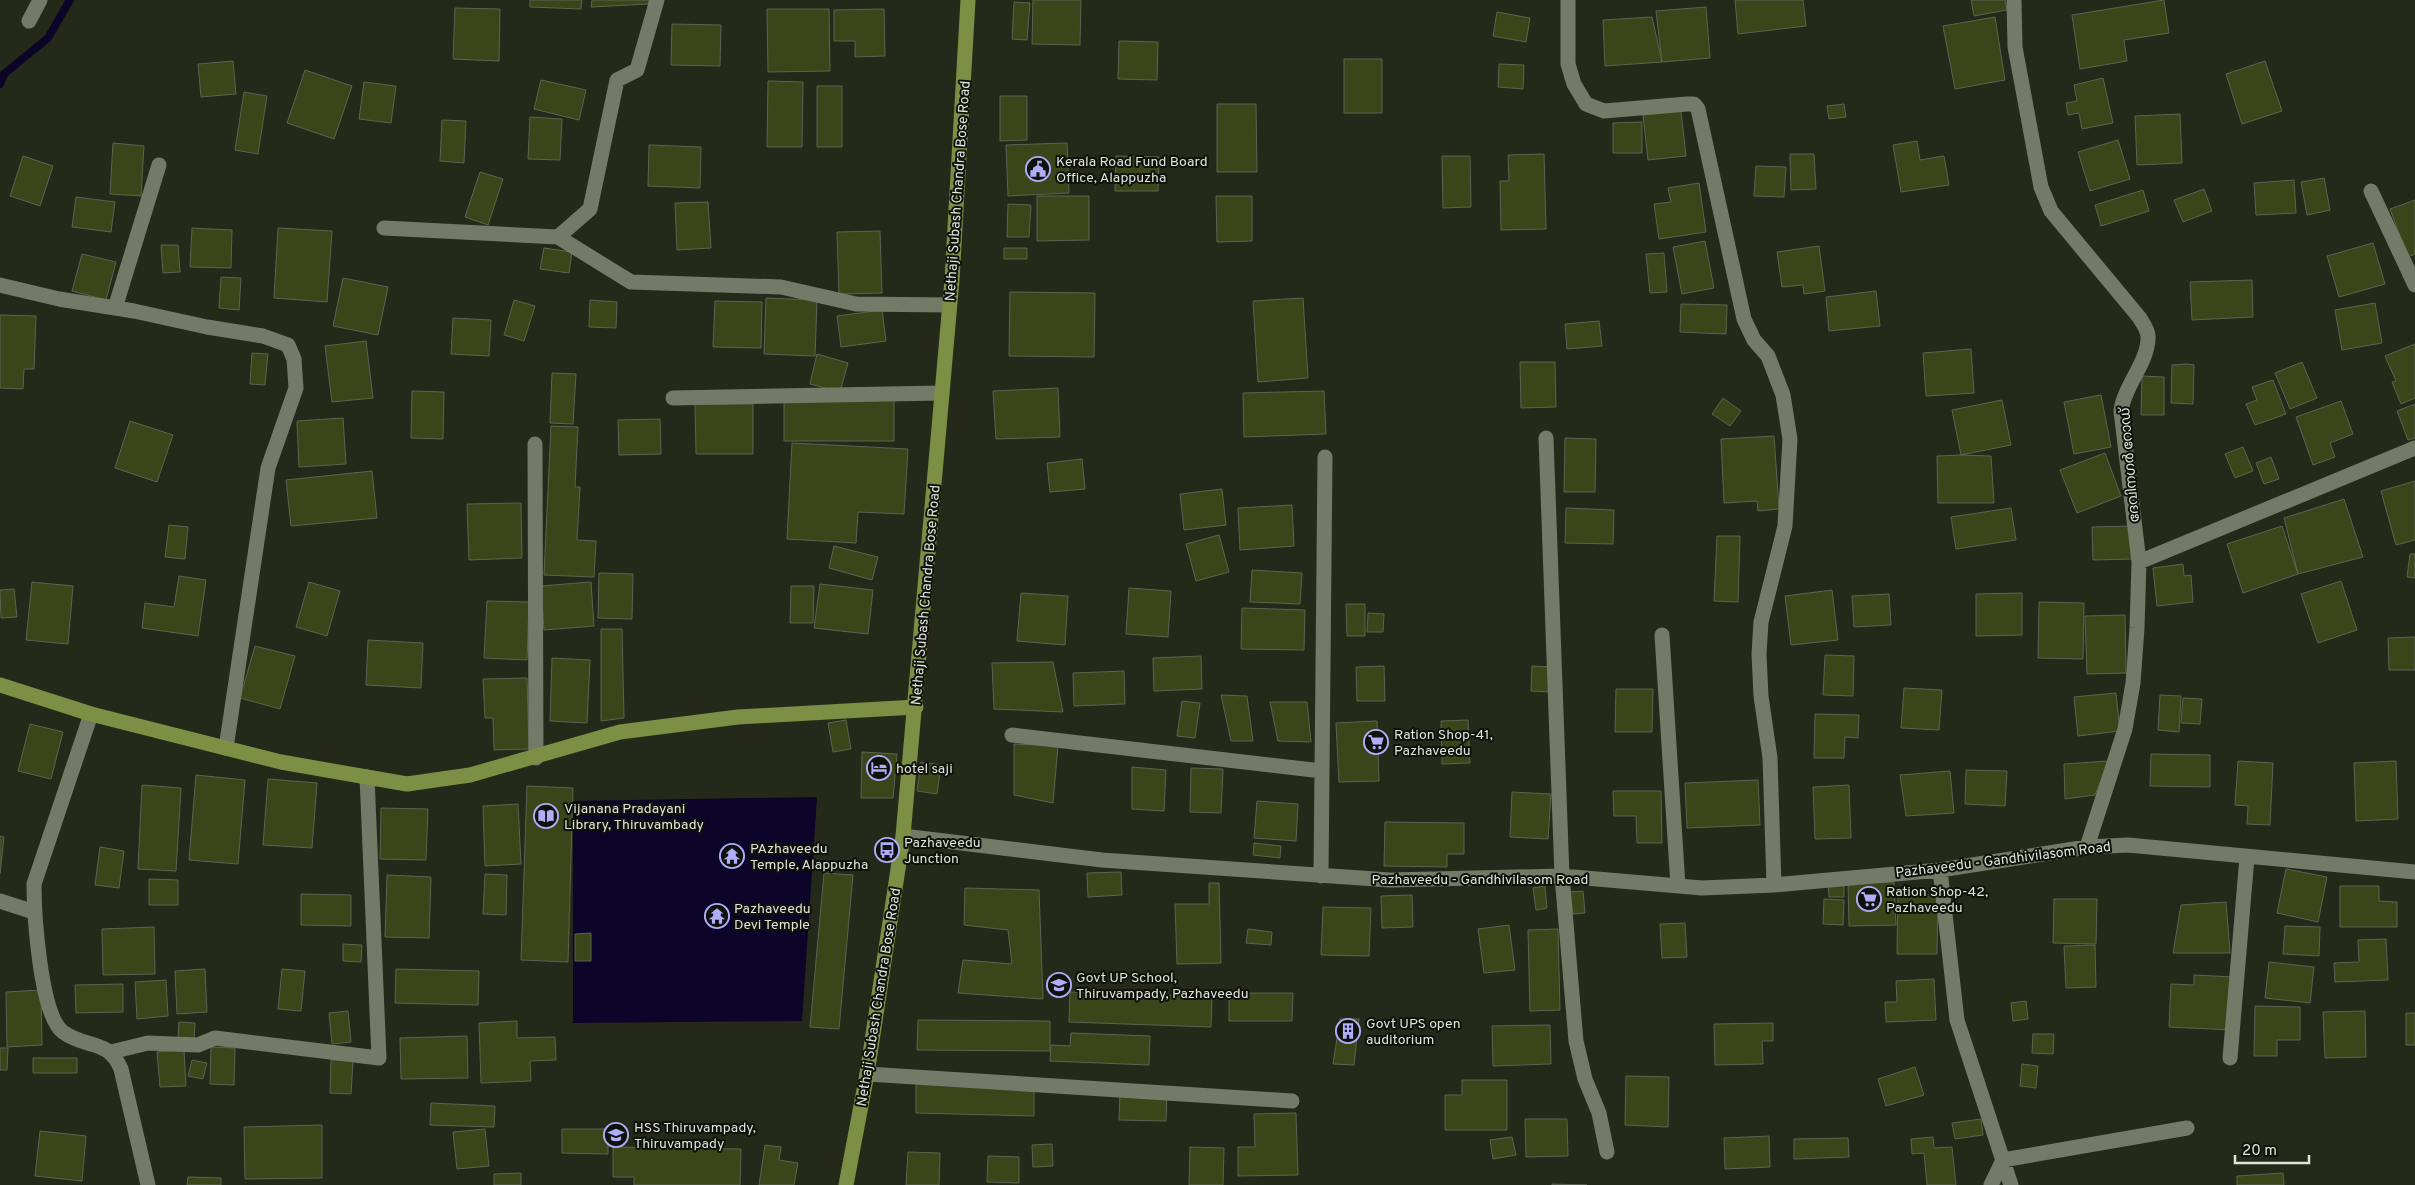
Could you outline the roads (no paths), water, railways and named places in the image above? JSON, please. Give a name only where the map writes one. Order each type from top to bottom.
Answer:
[{"type":"main road","name":"Nethaji Subash Chandra Bose Road","points":[[846,1185],[867,1074],[903,836],[916,707],[949,305],[968,0]]},
{"type":"main road","points":[[0,684],[91,714],[281,762],[407,784],[470,776],[620,732],[738,717],[916,707]]},
{"type":"street","points":[[29,21],[40,0]]},
{"type":"street","points":[[558,237],[590,209],[617,80],[637,70],[657,0]]},
{"type":"street","points":[[1568,0],[1568,64],[1574,84],[1586,104],[1604,111],[1687,104],[1694,104],[1698,109],[1744,319],[1754,340],[1768,356],[1784,395],[1790,439],[1785,526],[1761,622],[1759,654],[1761,696],[1770,758],[1774,885]]},
{"type":"street","name":"ദേവിനഗർ റോഡ്","points":[[2014,0],[2015,47],[2041,187],[2051,211],[2139,317],[2149,337],[2146,350],[2123,398],[2121,411],[2139,562],[2133,674],[2125,729],[2087,847]]},
{"type":"street","points":[[115,308],[159,165]]},
{"type":"street","points":[[2371,192],[2415,285]]},
{"type":"street","points":[[384,228],[558,237],[631,282],[781,287],[856,304],[949,305]]},
{"type":"street","points":[[0,286],[59,299],[263,336],[288,345],[294,359],[296,388],[268,468],[226,748]]},
{"type":"street","points":[[673,398],[942,393]]},
{"type":"street","points":[[1546,438],[1562,876],[1576,1041],[1585,1079],[1599,1113],[1607,1152]]},
{"type":"street","points":[[535,444],[536,758]]},
{"type":"street","points":[[2139,562],[2415,448]]},
{"type":"street","points":[[1321,876],[1325,457]]},
{"type":"street","points":[[1662,635],[1678,886]]},
{"type":"street","points":[[91,714],[34,884],[34,912],[50,1008],[60,1030],[76,1040],[106,1048],[116,1057],[121,1068],[148,1185]]},
{"type":"street","points":[[1012,735],[1322,771]]},
{"type":"street","points":[[110,1052],[148,1043],[198,1045],[215,1038],[379,1058],[367,777]]},
{"type":"street","name":"Pazhaveedu - Gandhivilasom Road","points":[[903,836],[1102,860],[1321,876],[1390,880],[1562,876],[1702,888],[1774,885],[1940,870],[2087,847],[2138,845],[2415,872]]},
{"type":"street","points":[[2230,1058],[2247,857]]},
{"type":"street","points":[[1940,870],[1957,1020],[2011,1185]]},
{"type":"street","points":[[0,901],[34,912]]},
{"type":"street","points":[[867,1074],[1292,1101]]},
{"type":"street","points":[[2003,1160],[2187,1128]]},
{"type":"street","points":[[1991,1185],[2003,1160]]},
{"type":"waterway","points":[[0,84],[4,74],[48,38],[70,0]]},
{"type":"place","name":"Kerala Road Fund Board Office, Alappuzha","points":[[1038,169]]},
{"type":"place","name":"Ration Shop-41, Pazhaveedu","points":[[1376,742]]},
{"type":"place","name":"hotel saji","points":[[879,768]]},
{"type":"place","name":"Vijanana Pradayani Library, Thiruvambady","points":[[546,816]]},
{"type":"place","name":"Pazhaveedu Junction","points":[[887,850]]},
{"type":"place","name":"PAzhaveedu Temple, Alappuzha","points":[[732,856]]},
{"type":"place","name":"Ration Shop-42, Pazhaveedu","points":[[1869,899]]},
{"type":"place","name":"Pazhaveedu Devi Temple","points":[[717,916]]},
{"type":"place","name":"Govt UP School, Thiruvampady, Pazhaveedu","points":[[1059,985]]},
{"type":"place","name":"Govt UPS open auditorium","points":[[1348,1031]]},
{"type":"place","name":"HSS Thiruvampady, Thiruvampady","points":[[616,1135]]}]
